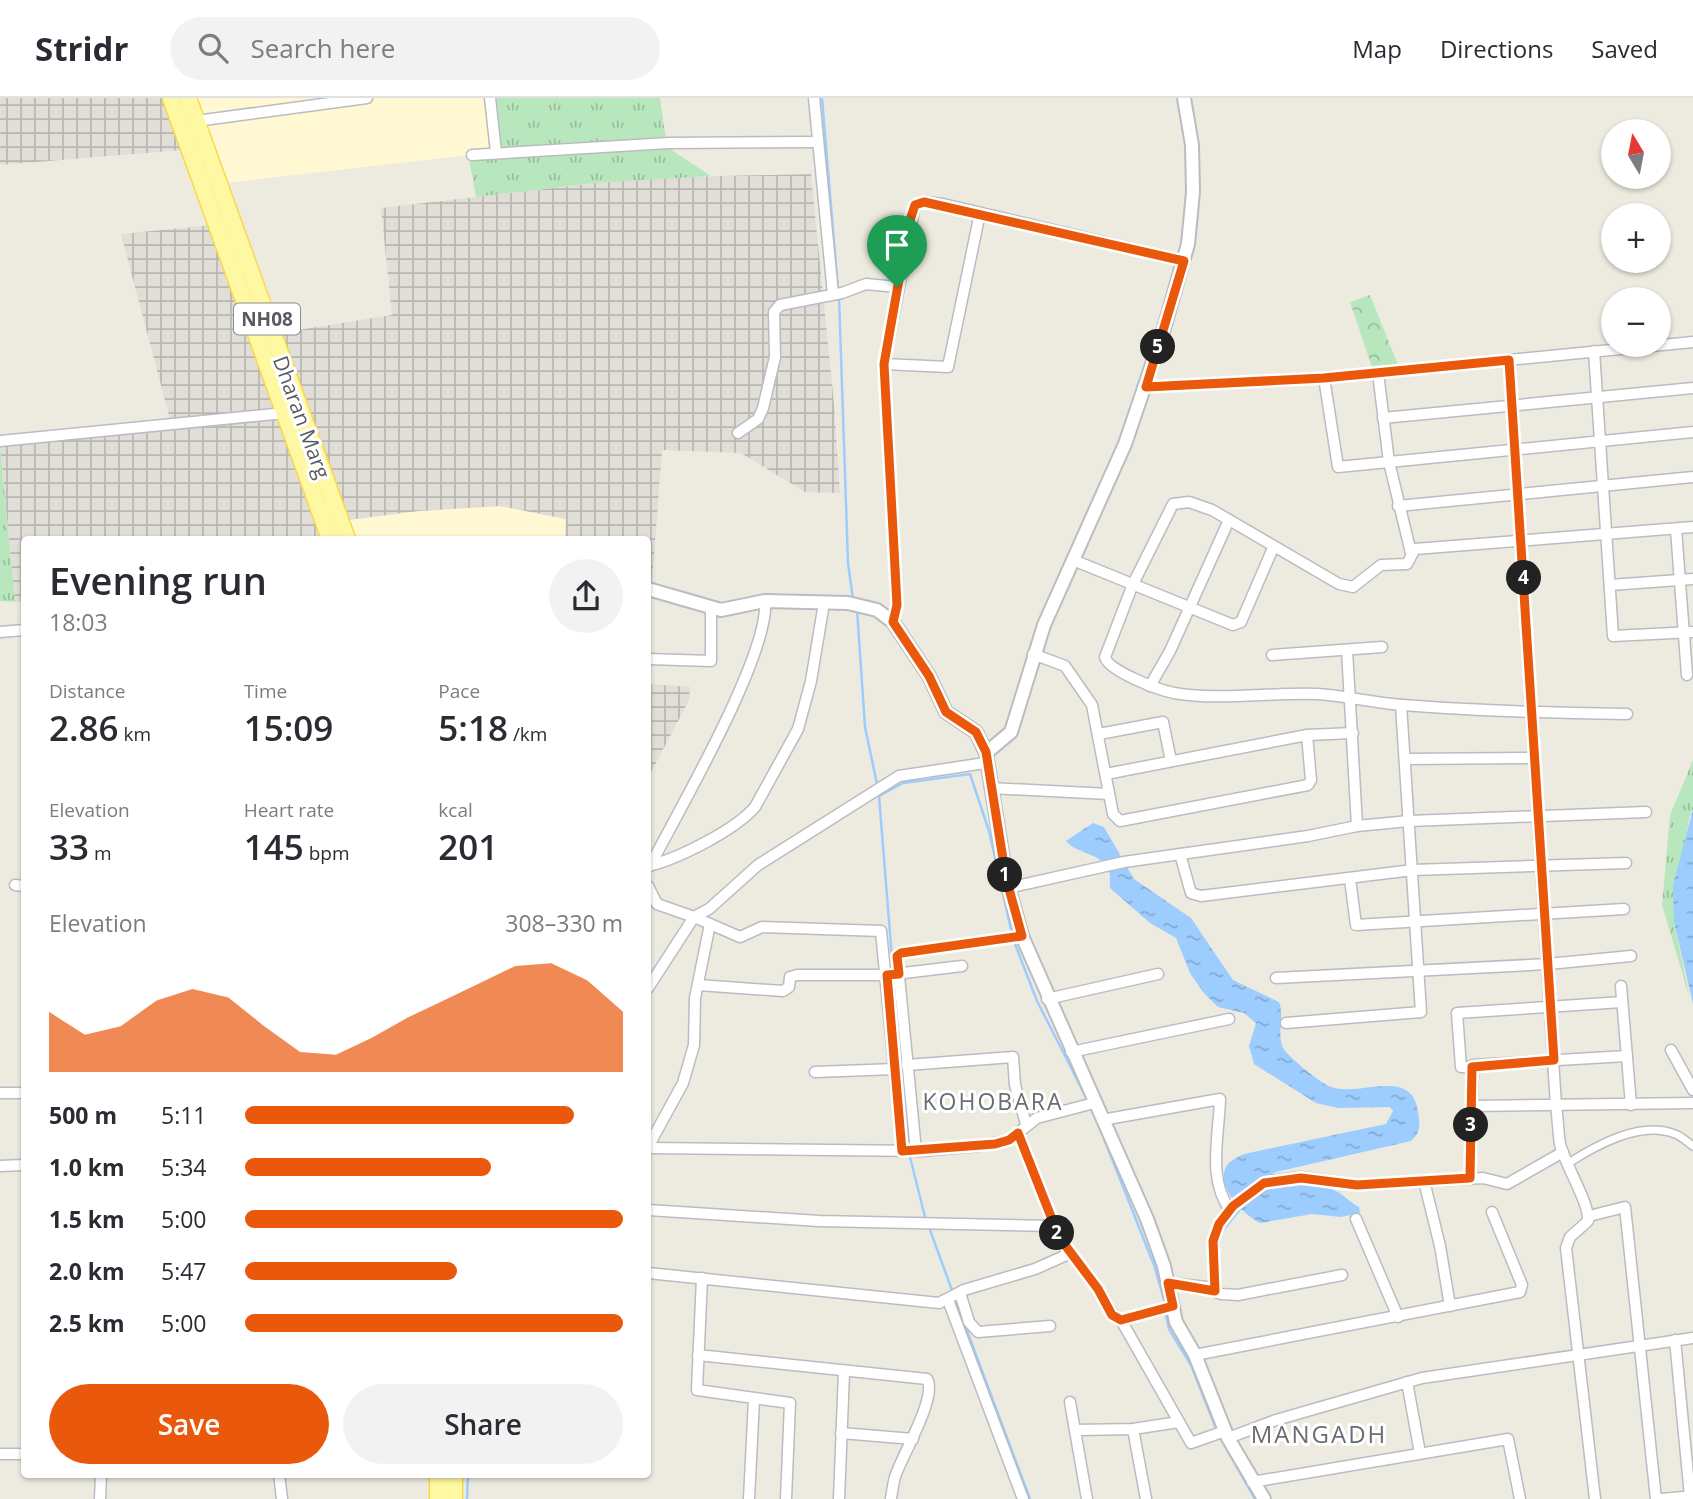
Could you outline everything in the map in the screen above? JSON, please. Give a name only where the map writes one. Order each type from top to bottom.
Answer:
[{"type":"main road","name":"Dharan Marg","points":[[171,98],[329,536]]},
{"type":"main road","name":"Dharan Marg","points":[[188,98],[345,536]]},
{"type":"main road","points":[[438,1478],[438,1499]]},
{"type":"main road","points":[[454,1478],[454,1499]]},
{"type":"street","points":[[196,121],[367,98]]},
{"type":"street","points":[[491,98],[496,152]]},
{"type":"street","points":[[814,98],[817,142],[837,294]]},
{"type":"street","points":[[651,983],[694,917],[709,909],[758,865],[892,780],[916,772],[986,758],[1011,732],[1033,654],[1110,481],[1146,387],[1184,261],[1193,192],[1192,145],[1184,98]]},
{"type":"street","points":[[472,155],[669,144],[817,142]]},
{"type":"street","points":[[893,622],[897,605],[884,364],[915,205],[924,202],[943,204],[1184,261]]},
{"type":"street","points":[[884,364],[948,367],[980,213]]},
{"type":"street","points":[[738,433],[758,419],[763,408],[775,357],[773,324],[776,308],[784,303],[837,294],[866,284],[897,287]]},
{"type":"street","points":[[1146,387],[1324,378],[1693,342]]},
{"type":"street","points":[[1594,351],[1614,638],[1688,632]]},
{"type":"street","points":[[1509,360],[1556,1106],[1563,1153],[1589,1216],[1588,1221],[1570,1237],[1566,1248],[1594,1499]]},
{"type":"street","points":[[1378,373],[1389,462],[1411,553]]},
{"type":"street","points":[[1324,378],[1338,467],[1693,432]]},
{"type":"street","points":[[1383,418],[1693,388]]},
{"type":"street","points":[[0,442],[285,413]]},
{"type":"street","points":[[1398,506],[1517,492],[1693,477]]},
{"type":"street","points":[[1627,714],[1532,713],[1401,705],[1318,694],[1263,697],[1172,693],[1150,686],[1108,665],[1105,657],[1133,584],[1173,504],[1189,502],[1229,520],[1339,584],[1353,587],[1381,565],[1407,564],[1415,549],[1693,527]]},
{"type":"street","points":[[1150,686],[1157,677],[1229,520]]},
{"type":"street","points":[[1676,529],[1688,632],[1687,675]]},
{"type":"street","points":[[1073,560],[1233,625],[1241,622],[1273,548]]},
{"type":"street","points":[[1610,585],[1693,579]]},
{"type":"street","points":[[651,590],[721,610],[765,601],[864,606],[893,622],[929,676],[946,712],[976,732],[986,758],[1008,888],[1022,936],[1047,999],[1147,1219],[1168,1283],[1176,1322],[1195,1355],[1226,1434],[1264,1499]]},
{"type":"street","points":[[651,862],[741,685],[761,632],[765,601]]},
{"type":"street","points":[[651,865],[688,850],[747,817],[755,807],[798,729],[811,681],[824,603]]},
{"type":"street","points":[[651,659],[711,661],[711,609]]},
{"type":"street","points":[[0,632],[21,630]]},
{"type":"street","points":[[1272,655],[1382,647]]},
{"type":"street","points":[[1347,650],[1352,700],[1357,826]]},
{"type":"street","points":[[1033,654],[1071,671],[1092,705],[1113,814],[1120,821],[1308,785],[1311,780],[1307,735]]},
{"type":"street","points":[[1286,1023],[1422,1012],[1401,705]]},
{"type":"street","points":[[1099,734],[1163,722],[1171,761]]},
{"type":"street","points":[[1106,774],[1307,735],[1353,733]]},
{"type":"street","points":[[1406,759],[1535,758]]},
{"type":"street","points":[[990,788],[1109,794]]},
{"type":"street","points":[[1008,888],[1124,862],[1357,826],[1409,821],[1646,812]]},
{"type":"street","points":[[1180,854],[1183,871],[1194,896],[1413,870],[1626,863]]},
{"type":"street","points":[[1350,879],[1356,925],[1415,919],[1624,909]]},
{"type":"street","points":[[651,892],[657,904],[744,937],[762,927],[880,931],[883,934],[902,1151]]},
{"type":"street","points":[[651,1142],[683,1083],[694,1045],[698,985],[710,924]]},
{"type":"street","points":[[916,1151],[897,956],[901,953],[1022,936]]},
{"type":"street","points":[[1276,978],[1548,964],[1630,956]]},
{"type":"street","points":[[698,985],[783,991],[788,989],[790,977],[794,975],[887,975],[962,966]]},
{"type":"street","points":[[1047,999],[1158,974]]},
{"type":"street","points":[[1621,986],[1631,1105]]},
{"type":"street","points":[[1622,1002],[1457,1013],[1461,1067],[1626,1056]]},
{"type":"street","points":[[1071,1052],[1229,1019]]},
{"type":"street","points":[[1671,1050],[1693,1090]]},
{"type":"street","points":[[907,1065],[1013,1056],[1015,1085],[1026,1124]]},
{"type":"street","points":[[1470,1178],[1472,1067]]},
{"type":"street","points":[[815,1072],[895,1069]]},
{"type":"street","points":[[0,1093],[21,1093]]},
{"type":"street","points":[[1102,1120],[1220,1100],[1215,1176],[1222,1199],[1231,1208]]},
{"type":"street","points":[[651,1148],[916,1151],[995,1144],[1009,1140],[1026,1124],[1094,1103]]},
{"type":"street","points":[[1472,1106],[1693,1103]]},
{"type":"street","points":[[1567,1164],[1609,1142],[1643,1130],[1676,1134],[1693,1146]]},
{"type":"street","points":[[1018,1133],[1053,1226],[1098,1289],[1112,1315],[1121,1320],[1191,1443],[1407,1381],[1693,1338]]},
{"type":"street","points":[[1215,1291],[1213,1241],[1219,1224],[1231,1208],[1264,1183],[1277,1179],[1326,1179],[1357,1185],[1483,1178],[1507,1184],[1563,1153]]},
{"type":"street","points":[[0,1166],[21,1165]]},
{"type":"street","points":[[1424,1181],[1440,1246],[1450,1306]]},
{"type":"street","points":[[1589,1216],[1625,1207],[1659,1499],[1687,1497],[1688,1408],[1675,1340]]},
{"type":"street","points":[[651,1210],[832,1222],[1053,1226]]},
{"type":"street","points":[[1195,1355],[1398,1317],[1522,1289],[1492,1212]]},
{"type":"street","points":[[1356,1219],[1398,1317]]},
{"type":"street","points":[[651,1273],[939,1303],[960,1293],[1035,1269],[1071,1253]]},
{"type":"street","points":[[1168,1283],[1238,1295],[1342,1275]]},
{"type":"street","points":[[702,1278],[699,1392],[790,1404],[786,1499]]},
{"type":"street","points":[[960,1293],[969,1322],[978,1332],[1050,1326]]},
{"type":"street","points":[[948,1300],[1023,1499]]},
{"type":"street","points":[[1121,1320],[1173,1306]]},
{"type":"street","points":[[698,1355],[928,1379],[930,1387],[913,1438],[895,1476],[891,1499]]},
{"type":"street","points":[[839,1499],[844,1372]]},
{"type":"street","points":[[1407,1381],[1420,1453]]},
{"type":"street","points":[[749,1499],[754,1399]]},
{"type":"street","points":[[1070,1402],[1087,1499]]},
{"type":"street","points":[[1077,1430],[1133,1429],[1179,1422]]},
{"type":"street","points":[[1133,1429],[1146,1499]]},
{"type":"street","points":[[841,1433],[913,1438]]},
{"type":"street","points":[[1252,1482],[1510,1439],[1520,1499]]},
{"type":"street","points":[[0,1454],[21,1454]]},
{"type":"street","points":[[100,1499],[101,1478]]},
{"type":"street","points":[[279,1478],[282,1499]]},
{"type":"shaded area","points":[[0,98],[188,98],[206,148],[0,165]]},
{"type":"shaded area","points":[[187,98],[490,98],[496,152],[218,184]]},
{"type":"shaded area","points":[[811,174],[840,493],[805,492],[741,453],[662,450],[652,582],[651,536],[565,536],[566,519],[500,506],[419,511],[341,521],[346,536],[21,536],[21,601],[15,602],[0,444],[172,427],[121,234],[232,223],[273,334],[392,315],[381,208],[595,183],[683,177]]},
{"type":"shaded area","points":[[500,506],[566,519],[565,536],[346,536],[340,521],[419,511]]},
{"type":"shaded area","points":[[651,684],[690,687],[689,700],[651,772]]},
{"type":"green space","points":[[490,98],[660,98],[667,147],[711,176],[595,183],[476,197],[468,153],[496,152]]},
{"type":"green space","points":[[1370,295],[1398,365],[1372,367],[1350,302]]},
{"type":"green space","points":[[0,445],[15,602],[0,601]]},
{"type":"green space","points":[[1693,760],[1693,809],[1689,819],[1674,922],[1690,999],[1662,905],[1670,815]]},
{"type":"water","points":[[1693,809],[1693,1004],[1674,922],[1673,885]]},
{"type":"water","points":[[1093,823],[1104,827],[1134,879],[1191,918],[1233,980],[1279,1002],[1281,1042],[1296,1062],[1331,1087],[1396,1087],[1406,1090],[1414,1098],[1419,1125],[1417,1134],[1411,1141],[1276,1172],[1248,1190],[1248,1196],[1280,1185],[1314,1184],[1339,1193],[1359,1207],[1360,1213],[1341,1217],[1312,1214],[1260,1223],[1233,1200],[1224,1175],[1227,1165],[1236,1158],[1244,1154],[1386,1124],[1393,1111],[1390,1107],[1338,1108],[1316,1103],[1254,1064],[1249,1046],[1256,1023],[1244,1013],[1218,1007],[1190,973],[1176,938],[1150,923],[1110,888],[1110,875],[1106,865],[1066,841]]},
{"type":"waterway","points":[[822,98],[838,290]]},
{"type":"waterway","points":[[839,297],[848,563],[853,599]]},
{"type":"waterway","points":[[857,609],[865,727],[877,784]]},
{"type":"waterway","points":[[893,971],[879,796],[903,783],[970,774],[989,831],[1012,934]]},
{"type":"waterway","points":[[1015,944],[1037,1001],[1088,1101]]},
{"type":"waterway","points":[[894,978],[908,1147]]},
{"type":"waterway","points":[[1097,1121],[1154,1265],[1165,1303]]},
{"type":"waterway","points":[[1006,1136],[1022,1123]]},
{"type":"waterway","points":[[909,1153],[926,1221]]},
{"type":"waterway","points":[[1219,1235],[1241,1208]]},
{"type":"waterway","points":[[930,1230],[953,1293]]},
{"type":"waterway","points":[[1176,1289],[1204,1292],[1216,1298]]},
{"type":"waterway","points":[[957,1304],[1030,1499]]},
{"type":"waterway","points":[[1166,1315],[1169,1329],[1191,1365],[1215,1426]]},
{"type":"waterway","points":[[1222,1441],[1255,1499]]},
{"type":"waterway","points":[[467,1499],[468,1478]]},
{"type":"district","name":"KOHOBARA","points":[[993,1101]]},
{"type":"district","name":"MANGADH","points":[[1319,1433]]},
{"type":"route","points":[[924,202],[943,204],[1184,261],[1146,387],[1324,378],[1509,360],[1554,1060],[1473,1065],[1470,1178],[1357,1185],[1326,1179],[1301,1178],[1277,1179],[1264,1183],[1233,1206],[1219,1224],[1213,1241],[1215,1291],[1207,1287],[1168,1283],[1173,1306],[1121,1320],[1112,1315],[1098,1289],[1059,1237],[1018,1133],[1009,1140],[995,1144],[902,1151],[887,975],[899,974],[897,956],[901,953],[1022,936],[1006,878],[985,763],[986,752],[976,732],[946,712],[912,646],[893,622],[897,605],[884,364],[897,287],[915,205],[924,202]]}]
